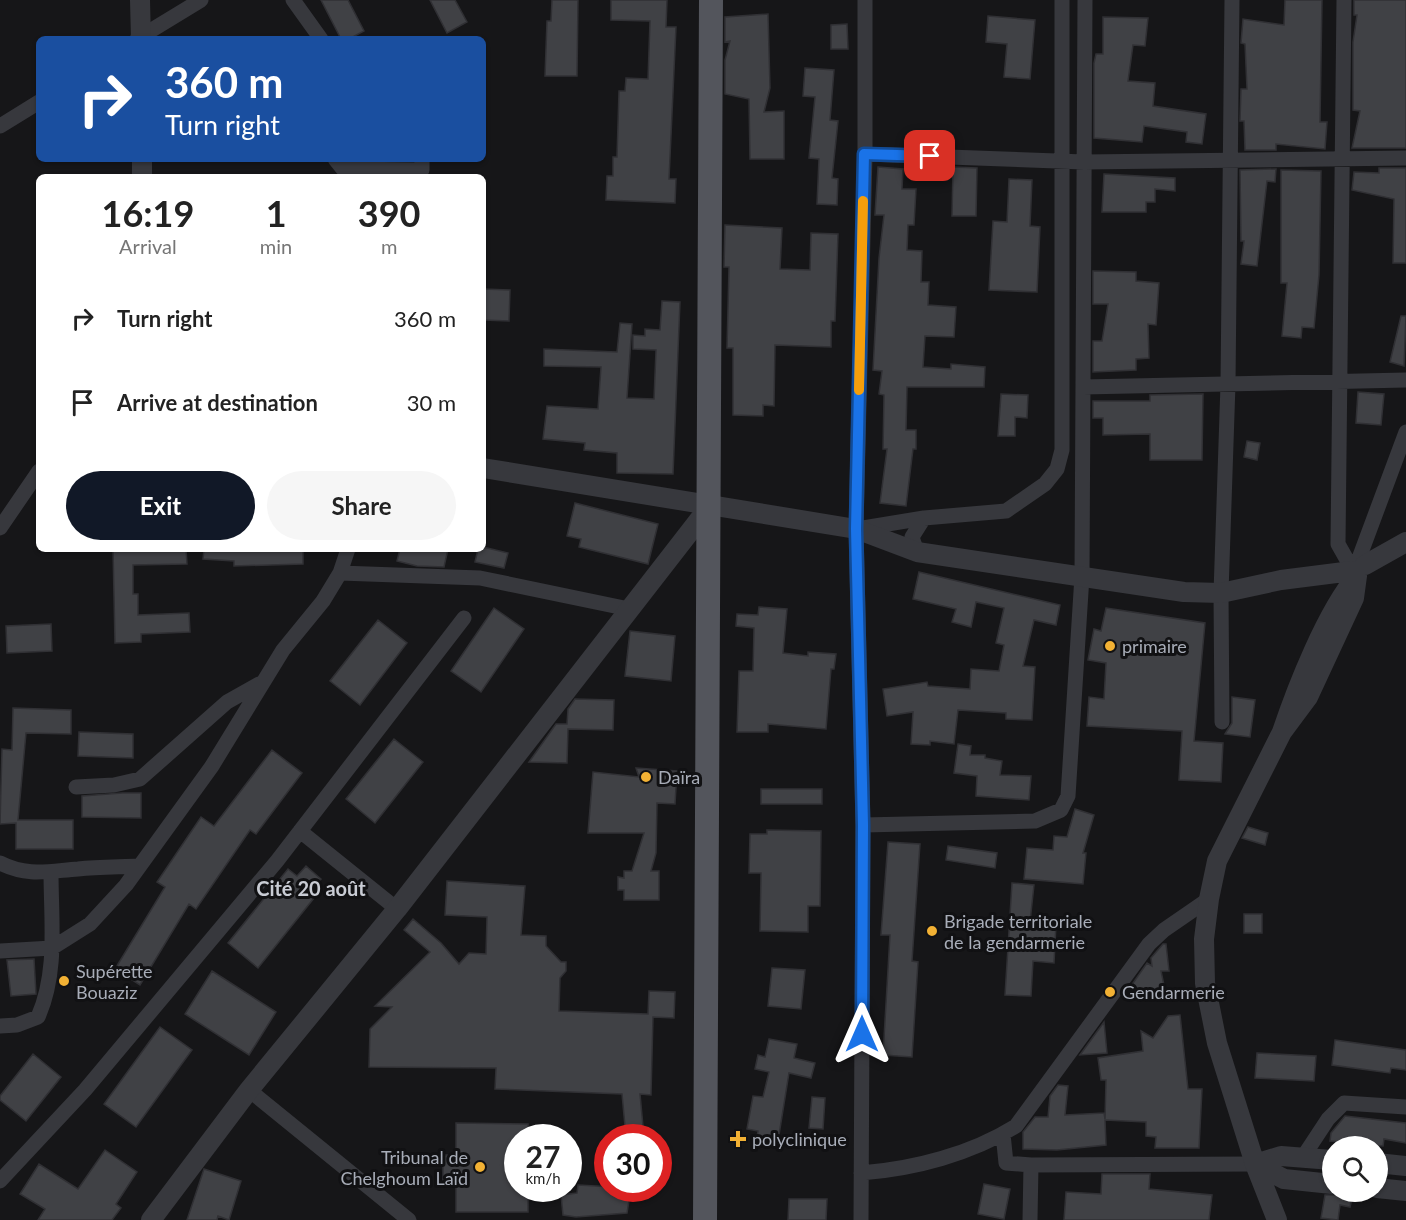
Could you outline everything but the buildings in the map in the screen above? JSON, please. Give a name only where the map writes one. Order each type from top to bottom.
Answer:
[{"type":"main road","points":[[705,1220],[711,0]]},
{"type":"street","points":[[140,0],[140,36]]},
{"type":"street","points":[[143,36],[201,0]]},
{"type":"street","points":[[293,0],[319,36]]},
{"type":"street","points":[[861,1220],[863,825],[856,529],[865,0]]},
{"type":"street","points":[[856,529],[924,518],[1006,511],[1045,484],[1057,469],[1062,450],[1062,0]]},
{"type":"street","points":[[863,825],[1035,820],[1050,817],[1061,810],[1068,796],[1082,576],[1085,0]]},
{"type":"street","points":[[1222,722],[1221,593],[1228,384],[1232,0]]},
{"type":"street","points":[[1344,0],[1338,544],[1357,568]]},
{"type":"street","points":[[0,126],[36,104]]},
{"type":"street","points":[[864,154],[1084,162],[1406,158]]},
{"type":"street","points":[[337,162],[343,169],[422,169]]},
{"type":"street","points":[[1083,387],[1406,380]]},
{"type":"street","points":[[1277,1220],[1255,1164],[1217,1043],[1205,983],[1204,939],[1209,899],[1217,861],[1282,732],[1308,697],[1354,598],[1357,568],[1406,432]]},
{"type":"street","points":[[1391,473],[1406,468]]},
{"type":"street","points":[[486,469],[709,507],[856,529],[917,552],[1184,592],[1221,593],[1281,580],[1357,568],[1406,542]]},
{"type":"street","points":[[0,528],[36,475]]},
{"type":"street","points":[[151,1220],[249,1090],[397,909],[709,507]]},
{"type":"street","points":[[917,552],[912,537],[924,518]]},
{"type":"street","points":[[0,951],[52,948],[90,924],[126,885],[212,766],[283,650],[323,602],[340,573],[347,552]]},
{"type":"street","points":[[340,573],[480,579],[629,609]]},
{"type":"street","points":[[0,1180],[84,1090],[300,831],[464,618]]},
{"type":"street","points":[[76,787],[114,785],[140,779],[227,702],[262,682]]},
{"type":"street","points":[[300,831],[397,909]]},
{"type":"street","points":[[0,864],[16,871],[51,872],[139,866]]},
{"type":"street","points":[[0,1026],[17,1025],[38,1017],[48,994],[52,948],[51,872]]},
{"type":"street","points":[[861,1173],[899,1170],[923,1165],[1003,1134],[1016,1125],[1149,944],[1164,930],[1209,899]]},
{"type":"street","points":[[249,1090],[409,1220]]},
{"type":"street","points":[[1303,1157],[1328,1119],[1344,1103],[1406,1107]]},
{"type":"street","points":[[1003,1134],[1006,1163],[1031,1165],[1255,1164],[1281,1156],[1322,1159]]},
{"type":"street","points":[[1255,1164],[1284,1179],[1322,1183]]},
{"type":"street","points":[[1388,1164],[1406,1166]]},
{"type":"street","points":[[1030,1220],[1031,1165]]},
{"type":"street","points":[[1388,1189],[1406,1191]]},
{"type":"slow traffic","points":[[859,390],[863,201]]},
{"type":"place","name":"primaire","points":[[1110,646]]},
{"type":"place","name":"Daïra","points":[[646,777]]},
{"type":"place","name":"Brigade territoriale de la gendarmerie","points":[[932,931]]},
{"type":"place","name":"Supérette Bouaziz","points":[[64,981]]},
{"type":"place","name":"Gendarmerie","points":[[1110,992]]},
{"type":"place","name":"polyclinique","points":[[738,1139]]},
{"type":"place","name":"Tribunal de Chelghoum Laïd","points":[[480,1167]]},
{"type":"district","name":"Cité 20 août","points":[[311,888]]},
{"type":"route","points":[[862,1034],[863,825],[856,529],[864,154],[930,156]]}]
